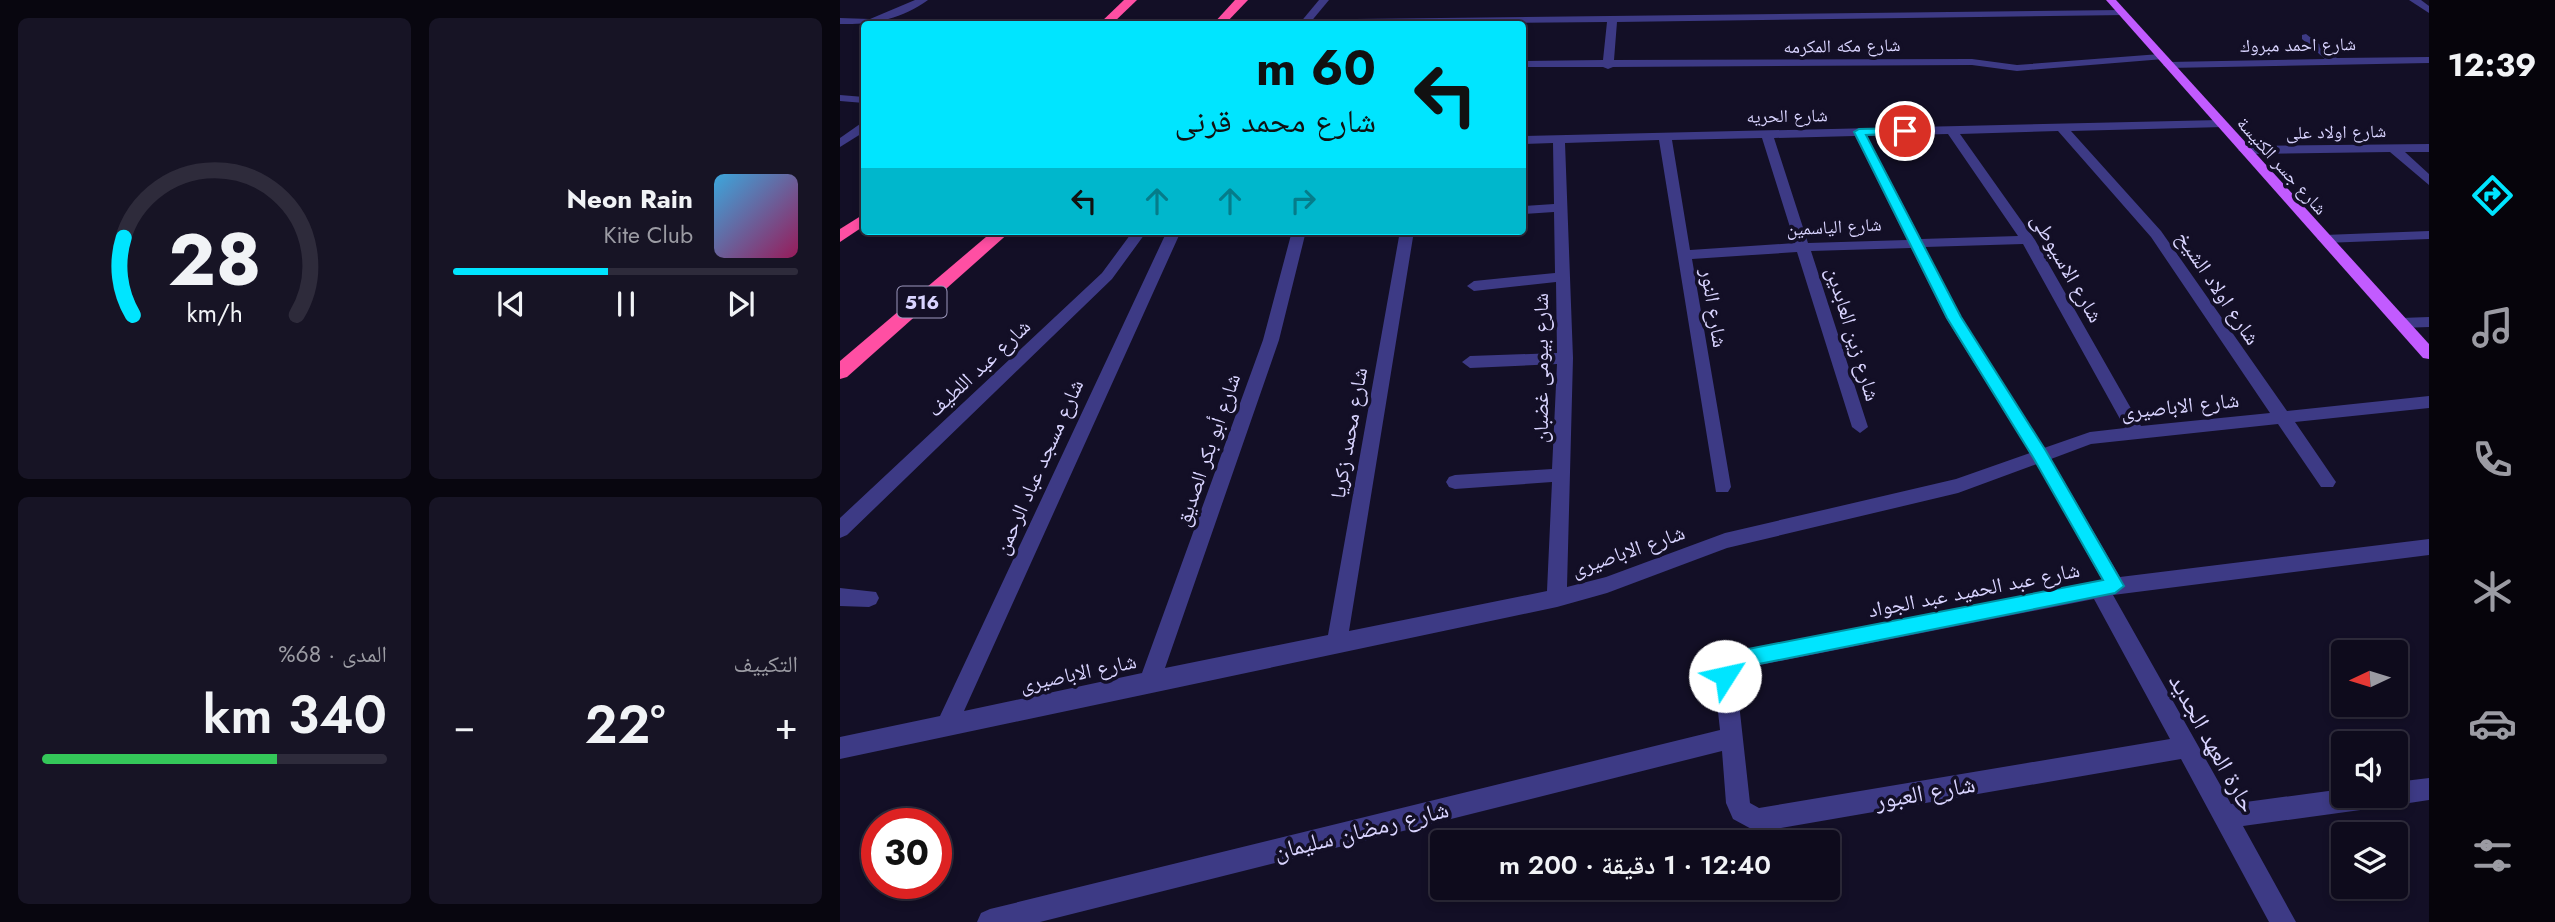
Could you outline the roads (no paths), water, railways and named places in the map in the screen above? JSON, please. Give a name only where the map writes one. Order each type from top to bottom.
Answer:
[{"type":"highway","points":[[1108,21],[1131,0]]},
{"type":"highway","points":[[1222,21],[1242,0]]},
{"type":"highway","name":"516","points":[[840,372],[998,235]]},
{"type":"main road","name":"شارع جسر الكنيسة","points":[[2110,0],[2429,354]]},
{"type":"street","points":[[875,21],[923,0]]},
{"type":"street","points":[[1306,21],[1324,0]]},
{"type":"street","points":[[2414,0],[2429,10]]},
{"type":"street","points":[[1461,21],[1612,18],[1682,13],[2122,12]]},
{"type":"street","points":[[1608,66],[1612,18]]},
{"type":"street","points":[[840,21],[861,23]]},
{"type":"street","points":[[840,36],[861,27]]},
{"type":"street","points":[[852,31],[861,32]]},
{"type":"street","points":[[2306,37],[2335,62]]},
{"type":"street","name":"شارع احمد مبروك","points":[[2164,61],[2429,60]]},
{"type":"street","name":"شارع مكه المكرمه","points":[[1526,64],[1608,66],[1972,62],[2017,68],[2164,61]]},
{"type":"street","points":[[840,98],[861,100]]},
{"type":"street","name":"شارع الحريه","points":[[1526,140],[2220,124]]},
{"type":"street","name":"شارع اولاد الشيخ","points":[[2061,127],[2156,234],[2326,482]]},
{"type":"street","points":[[840,143],[861,129]]},
{"type":"street","name":"شارع الاسيوطى","points":[[1951,130],[2028,240],[2136,433]]},
{"type":"street","name":"حارة العهد الجديد","points":[[1859,132],[1954,318],[2040,455],[2185,747],[2283,922]]},
{"type":"street","name":"شارع زين العابدين","points":[[1767,134],[1860,427]]},
{"type":"street","name":"شارع النور","points":[[1665,136],[1722,487]]},
{"type":"street","name":"شارع بيومى غضبان","points":[[1557,598],[1564,358],[1559,139]]},
{"type":"street","points":[[2393,148],[2429,181]]},
{"type":"street","name":"شارع اولاد على","points":[[2244,150],[2429,148]]},
{"type":"street","points":[[1526,210],[1561,207]]},
{"type":"street","name":"شارع عبد اللطيف","points":[[840,530],[1107,276],[1137,235]]},
{"type":"street","name":"شارع مسجد عباد الرحمن","points":[[947,724],[1172,235]]},
{"type":"street","name":"شارع أبو بكر الصديق","points":[[1150,681],[1271,340],[1298,235]]},
{"type":"street","name":"شارع محمد زكريا","points":[[1337,643],[1406,235]]},
{"type":"street","points":[[2324,239],[2429,235]]},
{"type":"street","name":"شارع الياسمين","points":[[1684,256],[1804,247],[2028,240]]},
{"type":"street","points":[[1474,286],[1562,277]]},
{"type":"street","points":[[2401,323],[2429,322]]},
{"type":"street","points":[[1470,362],[1564,358]]},
{"type":"street","name":"شارع الاباصيرى","points":[[840,748],[1150,681],[1557,598],[1607,585],[1724,541],[1958,486],[2090,438],[2429,402]]},
{"type":"street","points":[[1455,482],[1561,475]]},
{"type":"street","name":"شارع عبد الحميد عبد الجواد","points":[[1731,738],[1725,676],[1733,661],[2107,587],[2429,547]]},
{"type":"street","points":[[840,597],[869,598]]},
{"type":"street","name":"شارع العبور","points":[[1731,738],[1738,803],[1741,811],[1756,820],[2185,747]]},
{"type":"street","name":"شارع رمضان سليمان","points":[[990,922],[1731,738]]},
{"type":"street","points":[[2408,792],[2429,789]]},
{"type":"street","points":[[2223,817],[2331,802]]}]
